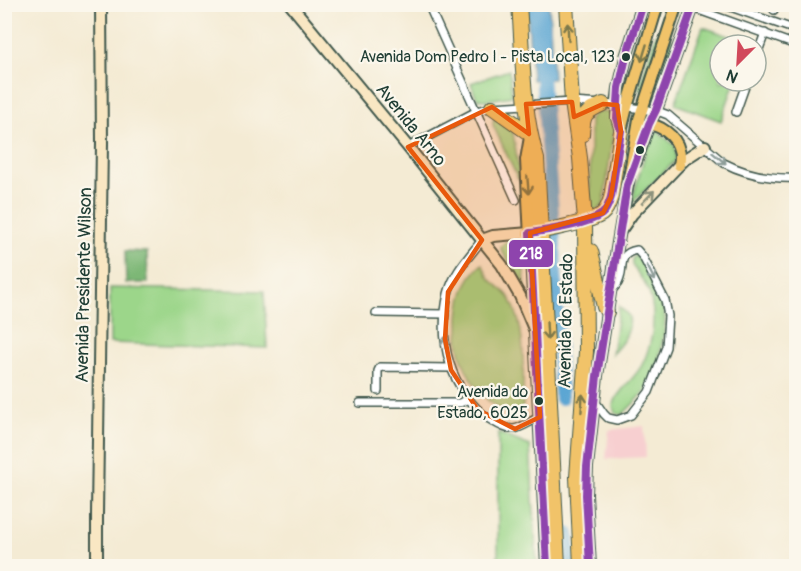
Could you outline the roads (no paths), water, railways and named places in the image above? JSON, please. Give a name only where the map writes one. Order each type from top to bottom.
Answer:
[{"type":"highway","name":"Avenida do Estado","points":[[519,4],[530,136],[537,159],[535,232],[558,567]]},
{"type":"highway","name":"Avenida do Estado","points":[[566,4],[569,102],[580,158],[585,221],[586,352],[577,477],[581,567]]},
{"type":"highway","points":[[580,158],[583,121],[589,111],[616,106]]},
{"type":"highway","points":[[492,107],[530,136]]},
{"type":"highway","points":[[535,232],[585,221],[603,213],[611,197],[621,131]]},
{"type":"highway","points":[[585,240],[590,248],[607,312]]},
{"type":"main road","points":[[643,4],[626,57],[616,106],[621,131],[655,126],[674,131],[679,135],[685,148],[682,162]]},
{"type":"main road","points":[[616,106],[651,29],[658,4]]},
{"type":"main road","points":[[651,29],[677,4]]},
{"type":"main road","points":[[627,185],[642,109],[677,4]]},
{"type":"main road","points":[[627,185],[655,126],[656,110],[689,6]]},
{"type":"main road","name":"Avenida do Estado","points":[[590,567],[587,476],[607,312],[627,185]]},
{"type":"main road","name":"Avenida do Estado","points":[[535,232],[535,333],[547,567]]},
{"type":"street","name":"Avenida Presidente Wilson","points":[[97,567],[102,143],[101,4]]},
{"type":"street","name":"Avenida Arno","points":[[290,4],[502,265],[526,308],[535,333]]},
{"type":"street","points":[[428,4],[516,200]]},
{"type":"street","points":[[722,4],[796,30]]},
{"type":"street","points":[[689,6],[765,33]]},
{"type":"street","points":[[754,30],[758,16]]},
{"type":"street","points":[[781,39],[786,26]]},
{"type":"street","points":[[768,34],[796,45]]},
{"type":"street","points":[[736,112],[743,93]]},
{"type":"street","points":[[408,147],[477,111],[492,107],[569,102],[656,110],[668,115],[724,163],[757,176],[796,178]]},
{"type":"street","points":[[620,230],[636,209],[682,162],[705,146]]},
{"type":"street","points":[[535,232],[493,236],[483,240],[457,273],[448,292],[445,339],[451,368],[457,383],[478,410],[505,428],[514,429],[540,417]]},
{"type":"street","points":[[595,400],[608,418],[617,420],[631,415],[649,392],[666,347],[668,316],[665,300],[643,257],[637,250],[627,253],[623,258],[619,282],[611,291]]},
{"type":"street","points":[[376,313],[445,314]]},
{"type":"street","points":[[378,391],[380,367],[451,368]]},
{"type":"street","points":[[360,403],[460,403],[468,399]]},
{"type":"street","points":[[791,567],[796,562]]},
{"type":"water","points":[[527,5],[549,5],[553,79],[532,80]]},
{"type":"waterway","points":[[541,62],[553,226],[561,398]]},
{"type":"waterway","points":[[568,534],[569,566]]},
{"type":"place","name":"Avenida Dom Pedro I - Pista Local, 123","points":[[626,57]]},
{"type":"place","name":"Avenida do Estado, 6025","points":[[539,401]]}]
